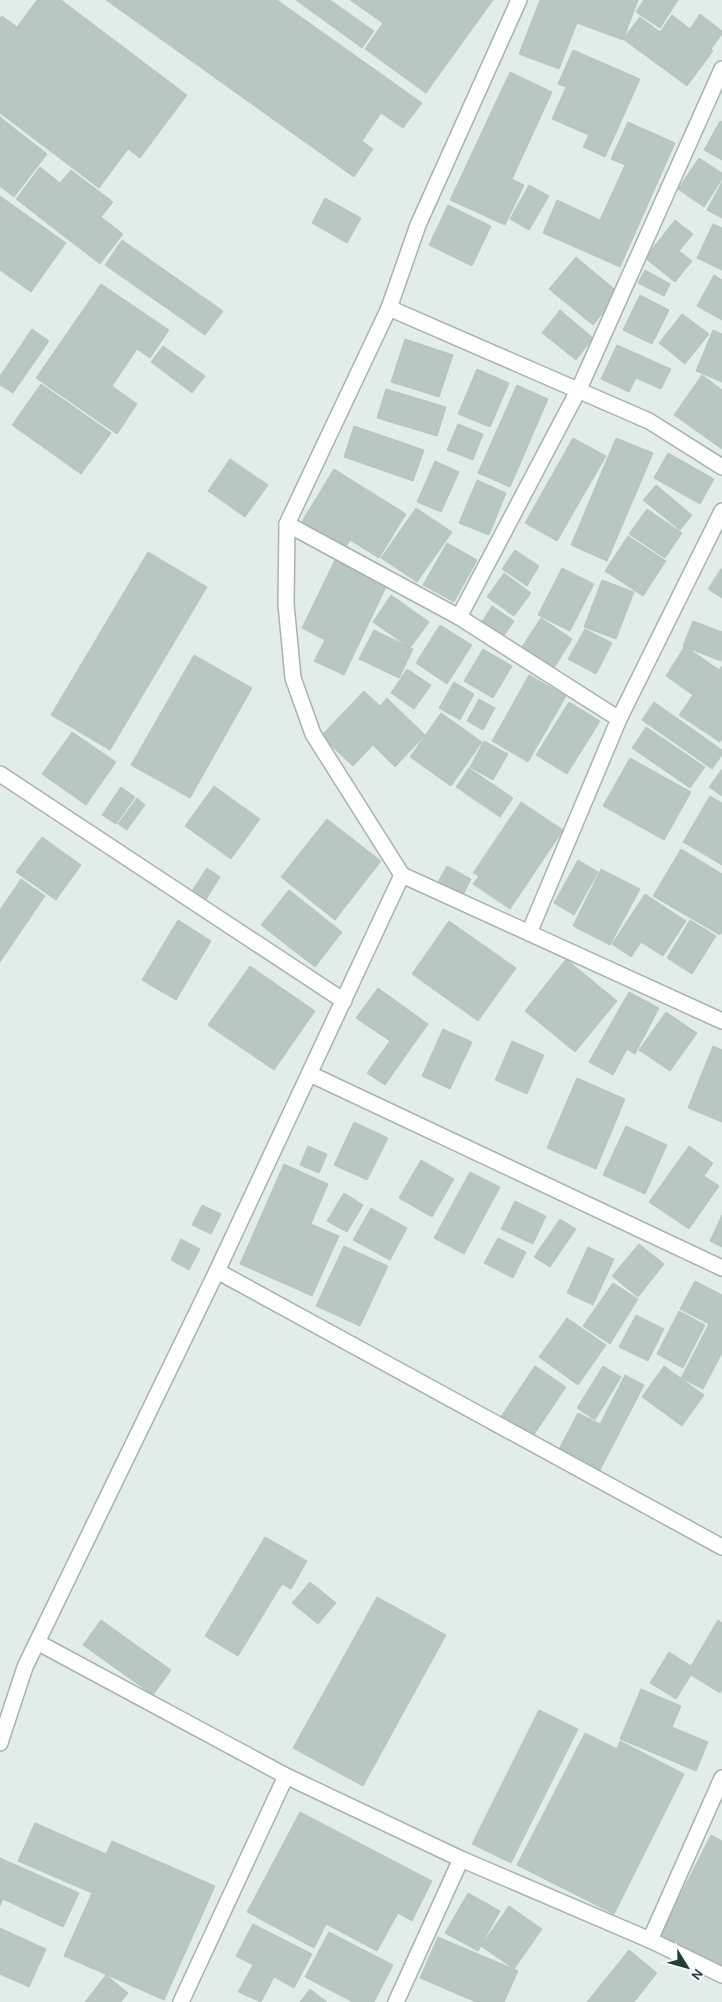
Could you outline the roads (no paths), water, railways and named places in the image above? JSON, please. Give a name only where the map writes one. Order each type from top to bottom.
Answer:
[{"type":"street","points":[[519,0],[418,225],[389,308],[286,524],[286,604],[293,678],[313,734],[402,875],[721,1019]]},
{"type":"street","points":[[459,618],[579,389],[722,69]]},
{"type":"street","points":[[389,308],[649,421],[722,467]]},
{"type":"street","points":[[530,932],[619,719],[722,511]]},
{"type":"street","points":[[286,524],[459,618],[619,719]]},
{"type":"street","points":[[0,774],[344,1001]]},
{"type":"street","points":[[0,1743],[25,1667],[217,1271],[402,875]]},
{"type":"street","points":[[310,1074],[722,1268]]},
{"type":"street","points":[[217,1271],[722,1546]]},
{"type":"street","points":[[37,1642],[286,1776],[461,1859],[650,1940],[722,1975]]},
{"type":"street","points":[[181,2002],[286,1776]]},
{"type":"street","points":[[650,1940],[722,1778]]},
{"type":"street","points":[[396,2002],[461,1859]]}]
